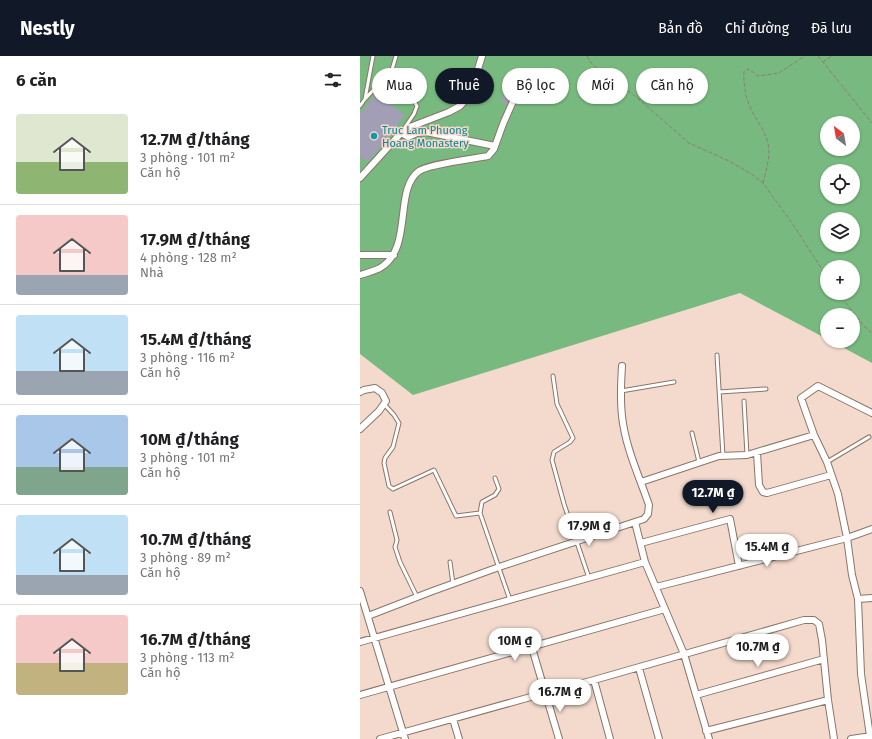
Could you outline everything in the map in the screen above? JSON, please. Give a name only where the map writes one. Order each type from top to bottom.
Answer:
[{"type":"street","points":[[360,178],[401,133],[410,127],[449,112],[460,106],[470,95],[482,56]]},
{"type":"street","points":[[360,275],[382,267],[394,255],[400,238],[410,180],[414,175],[425,168],[488,156],[494,149],[512,104]]},
{"type":"street","points":[[401,133],[408,137],[417,133],[426,132],[495,146]]},
{"type":"street","points":[[360,255],[394,255]]},
{"type":"street","points":[[368,616],[453,584],[644,519],[648,514],[649,505],[628,443],[622,417],[622,366]]},
{"type":"street","points":[[851,739],[871,736],[861,674],[858,599],[852,575],[847,538],[838,494],[827,462],[814,435],[801,398],[818,386],[872,413]]},
{"type":"street","points":[[360,392],[375,388],[382,393],[386,401],[379,411],[360,429]]},
{"type":"street","points":[[641,482],[699,462],[723,456],[747,455],[814,435]]},
{"type":"street","points":[[757,452],[759,485],[763,492],[767,493],[831,475]]},
{"type":"street","points":[[641,543],[730,518],[740,566]]},
{"type":"street","points":[[635,522],[645,562],[684,654],[709,739]]},
{"type":"street","points":[[656,587],[847,538],[872,529]]},
{"type":"street","points":[[360,642],[645,562]]},
{"type":"street","points":[[360,591],[404,736]]},
{"type":"street","points":[[858,599],[872,598]]},
{"type":"street","points":[[360,695],[532,648],[665,609]]},
{"type":"street","points":[[380,739],[404,736],[453,719],[545,692],[639,668],[804,620],[814,620],[819,624],[834,739]]},
{"type":"street","points":[[532,648],[559,739]]},
{"type":"street","points":[[696,695],[824,659]]},
{"type":"street","points":[[639,668],[659,739]]},
{"type":"street","points":[[594,680],[610,739]]},
{"type":"street","points":[[706,731],[828,700]]},
{"type":"street","points":[[453,719],[459,739]]},
{"type":"lane","points":[[365,99],[373,56]]},
{"type":"lane","points":[[392,68],[396,56]]},
{"type":"lane","points":[[360,106],[372,91]]},
{"type":"lane","points":[[401,133],[414,114],[417,106],[416,104]]},
{"type":"lane","points":[[717,355],[723,456]]},
{"type":"lane","points":[[552,376],[556,404],[573,438],[570,442],[554,452],[552,460],[564,504],[589,578]]},
{"type":"lane","points":[[621,391],[674,382]]},
{"type":"lane","points":[[719,392],[766,389]]},
{"type":"lane","points":[[744,401],[747,455]]},
{"type":"lane","points":[[384,404],[394,415],[399,424],[393,447],[385,458],[384,463],[389,486],[393,489],[434,470],[456,516],[480,512]]},
{"type":"lane","points":[[692,433],[699,462]]},
{"type":"lane","points":[[827,462],[869,438]]},
{"type":"lane","points":[[495,478],[499,489],[495,495],[482,502],[480,512],[510,600]]},
{"type":"lane","points":[[390,512],[396,540],[395,547],[400,562],[417,597]]},
{"type":"lane","points":[[450,562],[453,584]]},
{"type":"path","points":[[587,56],[592,64],[635,96],[689,143],[730,161],[763,183],[775,198],[820,266]]},
{"type":"path","points":[[763,183],[768,164],[768,142],[747,100],[744,71],[749,69],[758,76],[779,73],[805,56]]},
{"type":"path","points":[[818,56],[872,123]]},
{"type":"path","points":[[822,62],[832,56]]},
{"type":"path","points":[[844,300],[864,326],[872,333]]},
{"type":"green space","points":[[360,56],[872,56],[872,363],[844,348],[860,348],[860,308],[820,308],[820,335],[740,293],[413,395],[360,354]]},
{"type":"building","name":"Truc Lam Phuong Hoang Monastery","points":[[372,98],[372,104],[390,104],[405,115],[368,162],[360,157],[360,114]]},
{"type":"place","name":"Truc Lam Phuong Hoang Monastery","points":[[374,136]]}]
